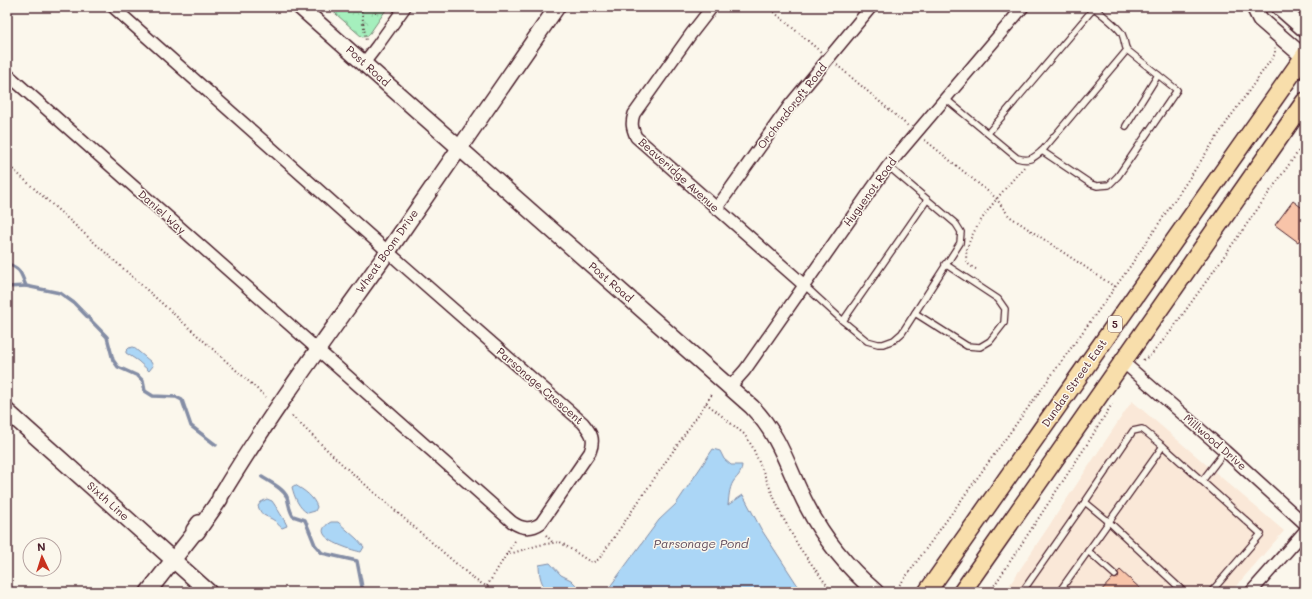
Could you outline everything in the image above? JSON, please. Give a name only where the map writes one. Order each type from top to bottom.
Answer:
[{"type":"main road","name":"Dundas Street East","points":[[927,592],[1305,57]]},
{"type":"main road","points":[[962,592],[1305,101]]},
{"type":"street","points":[[113,7],[387,251]]},
{"type":"street","name":"Post Road","points":[[300,7],[759,414],[775,436],[784,452],[807,506],[826,538],[837,553],[876,592]]},
{"type":"street","points":[[364,63],[378,46],[405,7]]},
{"type":"street","name":"Wheat Boom Drive","points":[[148,592],[195,532],[194,530],[218,497],[220,497],[237,468],[318,350],[557,7]]},
{"type":"street","name":"Beaveridge Avenue","points":[[712,7],[634,114],[631,121],[632,128],[636,137],[804,285]]},
{"type":"street","name":"Orchardcroft Road","points":[[716,209],[789,106],[871,7]]},
{"type":"street","name":"Huguenot Road","points":[[730,387],[745,370],[888,166],[1023,7]]},
{"type":"street","points":[[1254,7],[1260,19],[1305,57]]},
{"type":"street","points":[[1279,7],[1305,30]]},
{"type":"street","name":"Daniel Way","points":[[7,74],[318,350]]},
{"type":"street","name":"Parsonage Crescent","points":[[318,350],[512,522],[523,528],[530,528],[537,526],[545,519],[590,452],[593,440],[592,435],[583,423],[387,251]]},
{"type":"street","name":"Millwood Drive","points":[[1122,362],[1225,450],[1305,524]]},
{"type":"street","name":"Sixth Line","points":[[7,411],[209,592]]},
{"type":"street","points":[[1251,592],[1305,531]]},
{"type":"lane","points":[[988,133],[1094,7],[1120,30],[1127,50],[1177,90],[1118,176],[1109,185],[1097,186],[1091,184],[1042,151]]},
{"type":"lane","points":[[946,98],[1018,158],[1024,161],[1031,159],[1042,151],[1127,50]]},
{"type":"lane","points":[[1126,126],[1158,75]]},
{"type":"lane","points":[[804,285],[867,341],[884,344],[894,340],[902,333],[960,242],[961,232],[956,224],[888,166]]},
{"type":"lane","points":[[843,321],[927,200]]},
{"type":"lane","points":[[914,312],[967,346],[980,348],[990,341],[1004,323],[1005,309],[998,299],[945,264]]},
{"type":"lane","points":[[1029,592],[1025,588],[1086,502],[1133,431],[1142,429],[1261,534],[1211,592]]},
{"type":"lane","points":[[1059,592],[1108,521],[1163,446]]},
{"type":"lane","points":[[1202,481],[1225,450]]},
{"type":"lane","points":[[1086,502],[1184,592]]},
{"type":"lane","points":[[1088,551],[1115,576]]},
{"type":"path","points":[[361,7],[366,41]]},
{"type":"path","points":[[768,7],[824,55]]},
{"type":"path","points":[[896,588],[909,573],[1129,268],[1231,116],[1275,54],[1275,46],[1282,37]]},
{"type":"path","points":[[834,63],[912,129]]},
{"type":"path","points":[[926,141],[996,198],[1009,216],[1115,287]]},
{"type":"path","points":[[1143,360],[1151,355],[1171,332],[1305,142]]},
{"type":"path","points":[[976,269],[967,262],[966,257],[972,234],[996,198],[1031,159]]},
{"type":"path","points":[[7,164],[266,397]]},
{"type":"path","points":[[506,556],[539,545],[560,542],[592,563],[598,559],[713,394]]},
{"type":"path","points":[[706,403],[744,434],[752,446],[782,516],[796,541],[832,592]]},
{"type":"path","points":[[990,592],[1112,404]]},
{"type":"path","points":[[292,416],[345,466],[469,575],[497,592]]},
{"type":"path","points":[[546,534],[552,543]]},
{"type":"path","points":[[487,586],[516,539]]},
{"type":"shaded area","points":[[1132,401],[1284,531],[1231,592],[1005,592]]},
{"type":"green space","points":[[328,7],[388,7],[368,36],[362,37]]},
{"type":"water","points":[[133,347],[151,362],[153,366],[149,371],[126,353],[129,348]]},
{"type":"water","name":"Parsonage Pond","points":[[713,449],[720,451],[724,459],[731,465],[742,465],[740,473],[731,487],[728,505],[743,495],[761,529],[802,592],[606,592],[659,520],[676,504]]},
{"type":"water","points":[[295,485],[314,500],[317,507],[315,511],[308,513],[302,509],[292,487]]},
{"type":"water","points":[[267,499],[272,501],[283,517],[287,526],[282,528],[275,521],[261,513],[258,506],[261,502]]},
{"type":"water","points":[[331,522],[338,522],[357,539],[364,547],[361,552],[332,542],[326,537],[323,532],[324,527]]},
{"type":"water","points":[[550,563],[561,575],[571,580],[585,592],[548,592],[541,579],[539,565]]},
{"type":"building","points":[[1293,201],[1305,210],[1305,233],[1298,242],[1275,225]]},
{"type":"building","points":[[1120,570],[1144,592],[1100,592]]},
{"type":"waterway","points":[[7,264],[18,270],[26,286],[60,293],[74,303],[107,337],[113,360],[118,367],[138,376],[143,381],[145,391],[153,396],[176,397],[182,400],[191,426],[216,445]]},
{"type":"waterway","points":[[7,287],[26,286]]},
{"type":"waterway","points":[[262,477],[283,491],[287,497],[293,516],[305,520],[315,545],[322,553],[357,561],[362,587],[364,591],[368,592]]}]
